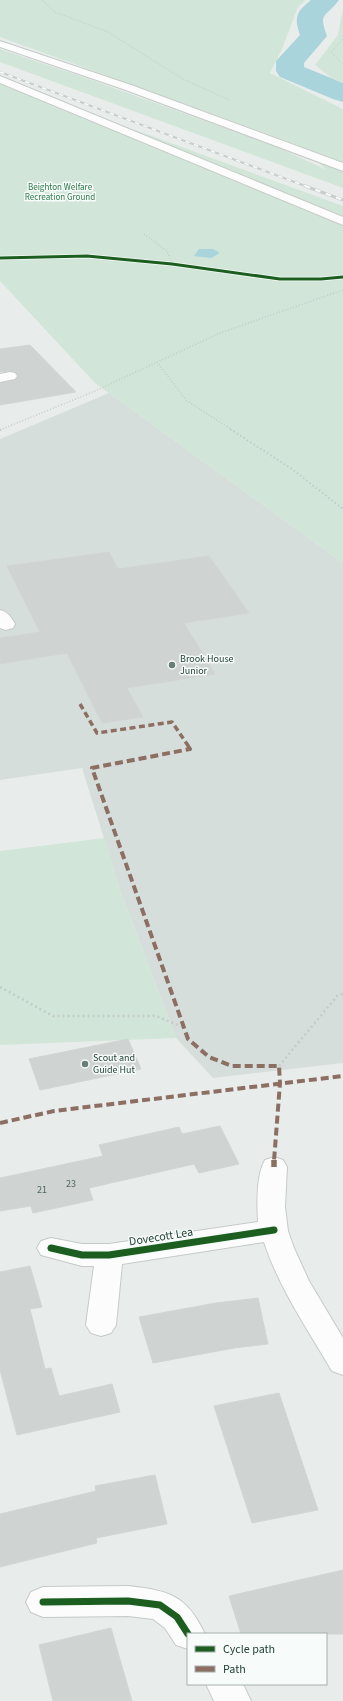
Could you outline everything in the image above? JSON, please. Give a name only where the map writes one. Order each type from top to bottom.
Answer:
[{"type":"street","points":[[0,44],[127,87],[343,167]]},
{"type":"street","points":[[0,79],[343,221]]},
{"type":"street","points":[[274,1167],[272,1211],[274,1230],[287,1264],[343,1363]]},
{"type":"street","name":"Dovecott Lea","points":[[51,1248],[82,1255],[109,1255],[274,1230]]},
{"type":"street","points":[[101,1325],[109,1255]]},
{"type":"street","points":[[43,1602],[128,1601],[160,1605],[177,1617],[187,1633]]},
{"type":"street","points":[[223,1685],[234,1701]]},
{"type":"path","points":[[42,0],[55,12],[108,32],[183,79],[229,100]]},
{"type":"path","points":[[343,40],[331,52],[343,64]]},
{"type":"path","points":[[144,234],[166,251],[172,264]]},
{"type":"path","points":[[165,263],[180,265]]},
{"type":"path","points":[[0,430],[95,391],[220,333],[343,290]]},
{"type":"path","points":[[157,362],[186,400],[292,469],[343,509]]},
{"type":"path","points":[[0,986],[54,1016],[156,1016],[183,1027]]},
{"type":"path","points":[[279,1066],[338,995],[343,994]]},
{"type":"shaded area","name":"Brook House Junior","points":[[109,393],[343,563],[343,1063],[213,1078],[176,1038],[121,893],[82,768],[0,780],[0,439]]},
{"type":"green space","points":[[0,0],[306,0],[298,7],[282,49],[270,73],[343,109],[343,188],[0,62],[0,49],[89,79],[277,147],[327,170],[297,145],[0,37]]},
{"type":"green space","points":[[343,8],[343,82],[333,79],[315,65],[338,35]]},
{"type":"green space","name":"Beighton Welfare Recreation Ground","points":[[0,83],[149,135],[343,206],[343,563],[95,383],[0,281]]},
{"type":"green space","points":[[105,838],[121,893],[176,1038],[0,1045],[0,851]]},
{"type":"water","points":[[199,249],[213,249],[220,253],[211,258],[194,256]]},
{"type":"building","points":[[30,345],[76,392],[0,405],[0,383],[15,380],[18,377],[15,372],[0,372],[0,349]]},
{"type":"building","points":[[109,552],[118,569],[209,556],[249,613],[184,623],[215,674],[127,688],[143,717],[102,723],[67,653],[0,664],[0,638],[40,632],[7,566]]},
{"type":"building","name":"Scout and Guide Hut","points":[[128,1039],[141,1069],[40,1090],[29,1059]]},
{"type":"building","points":[[220,1126],[239,1164],[199,1173],[194,1164],[89,1188],[93,1200],[33,1213],[31,1206],[0,1211],[0,1178],[103,1156],[99,1145],[179,1127],[182,1134]]},
{"type":"building","points":[[30,1266],[42,1307],[30,1309],[45,1369],[51,1368],[59,1396],[112,1384],[120,1412],[17,1435],[0,1370],[0,1272]]},
{"type":"building","points":[[258,1298],[268,1344],[234,1348],[153,1363],[139,1317],[216,1303]]},
{"type":"building","points":[[279,1393],[318,1510],[252,1523],[214,1406]]},
{"type":"building","points":[[155,1475],[167,1524],[96,1538],[97,1543],[0,1567],[0,1514],[96,1491],[95,1486]]},
{"type":"building","points":[[343,1570],[343,1634],[241,1633],[229,1596]]},
{"type":"building","points":[[111,1628],[132,1701],[53,1701],[39,1645]]},
{"type":"waterway","points":[[326,0],[312,12],[309,22],[314,36],[290,61],[290,71],[343,93]]},
{"type":"railway","points":[[0,72],[308,187]]},
{"type":"railway","points":[[305,186],[343,200]]},
{"type":"marked path","points":[[80,704],[97,733],[172,722],[190,749],[92,768],[188,1039],[209,1057],[232,1066],[279,1066],[280,1083],[274,1167]]},
{"type":"marked path","points":[[0,1123],[54,1111],[343,1076]]},
{"type":"cycle path","points":[[0,258],[87,256],[172,264],[280,279],[321,279],[343,277]]},
{"type":"cycle path","points":[[51,1248],[82,1255],[109,1255],[274,1230]]},
{"type":"cycle path","points":[[43,1602],[128,1601],[160,1605],[177,1617],[187,1633]]},
{"type":"place","name":"Brook House Junior","points":[[172,665]]},
{"type":"place","name":"Scout and Guide Hut","points":[[85,1064]]}]
